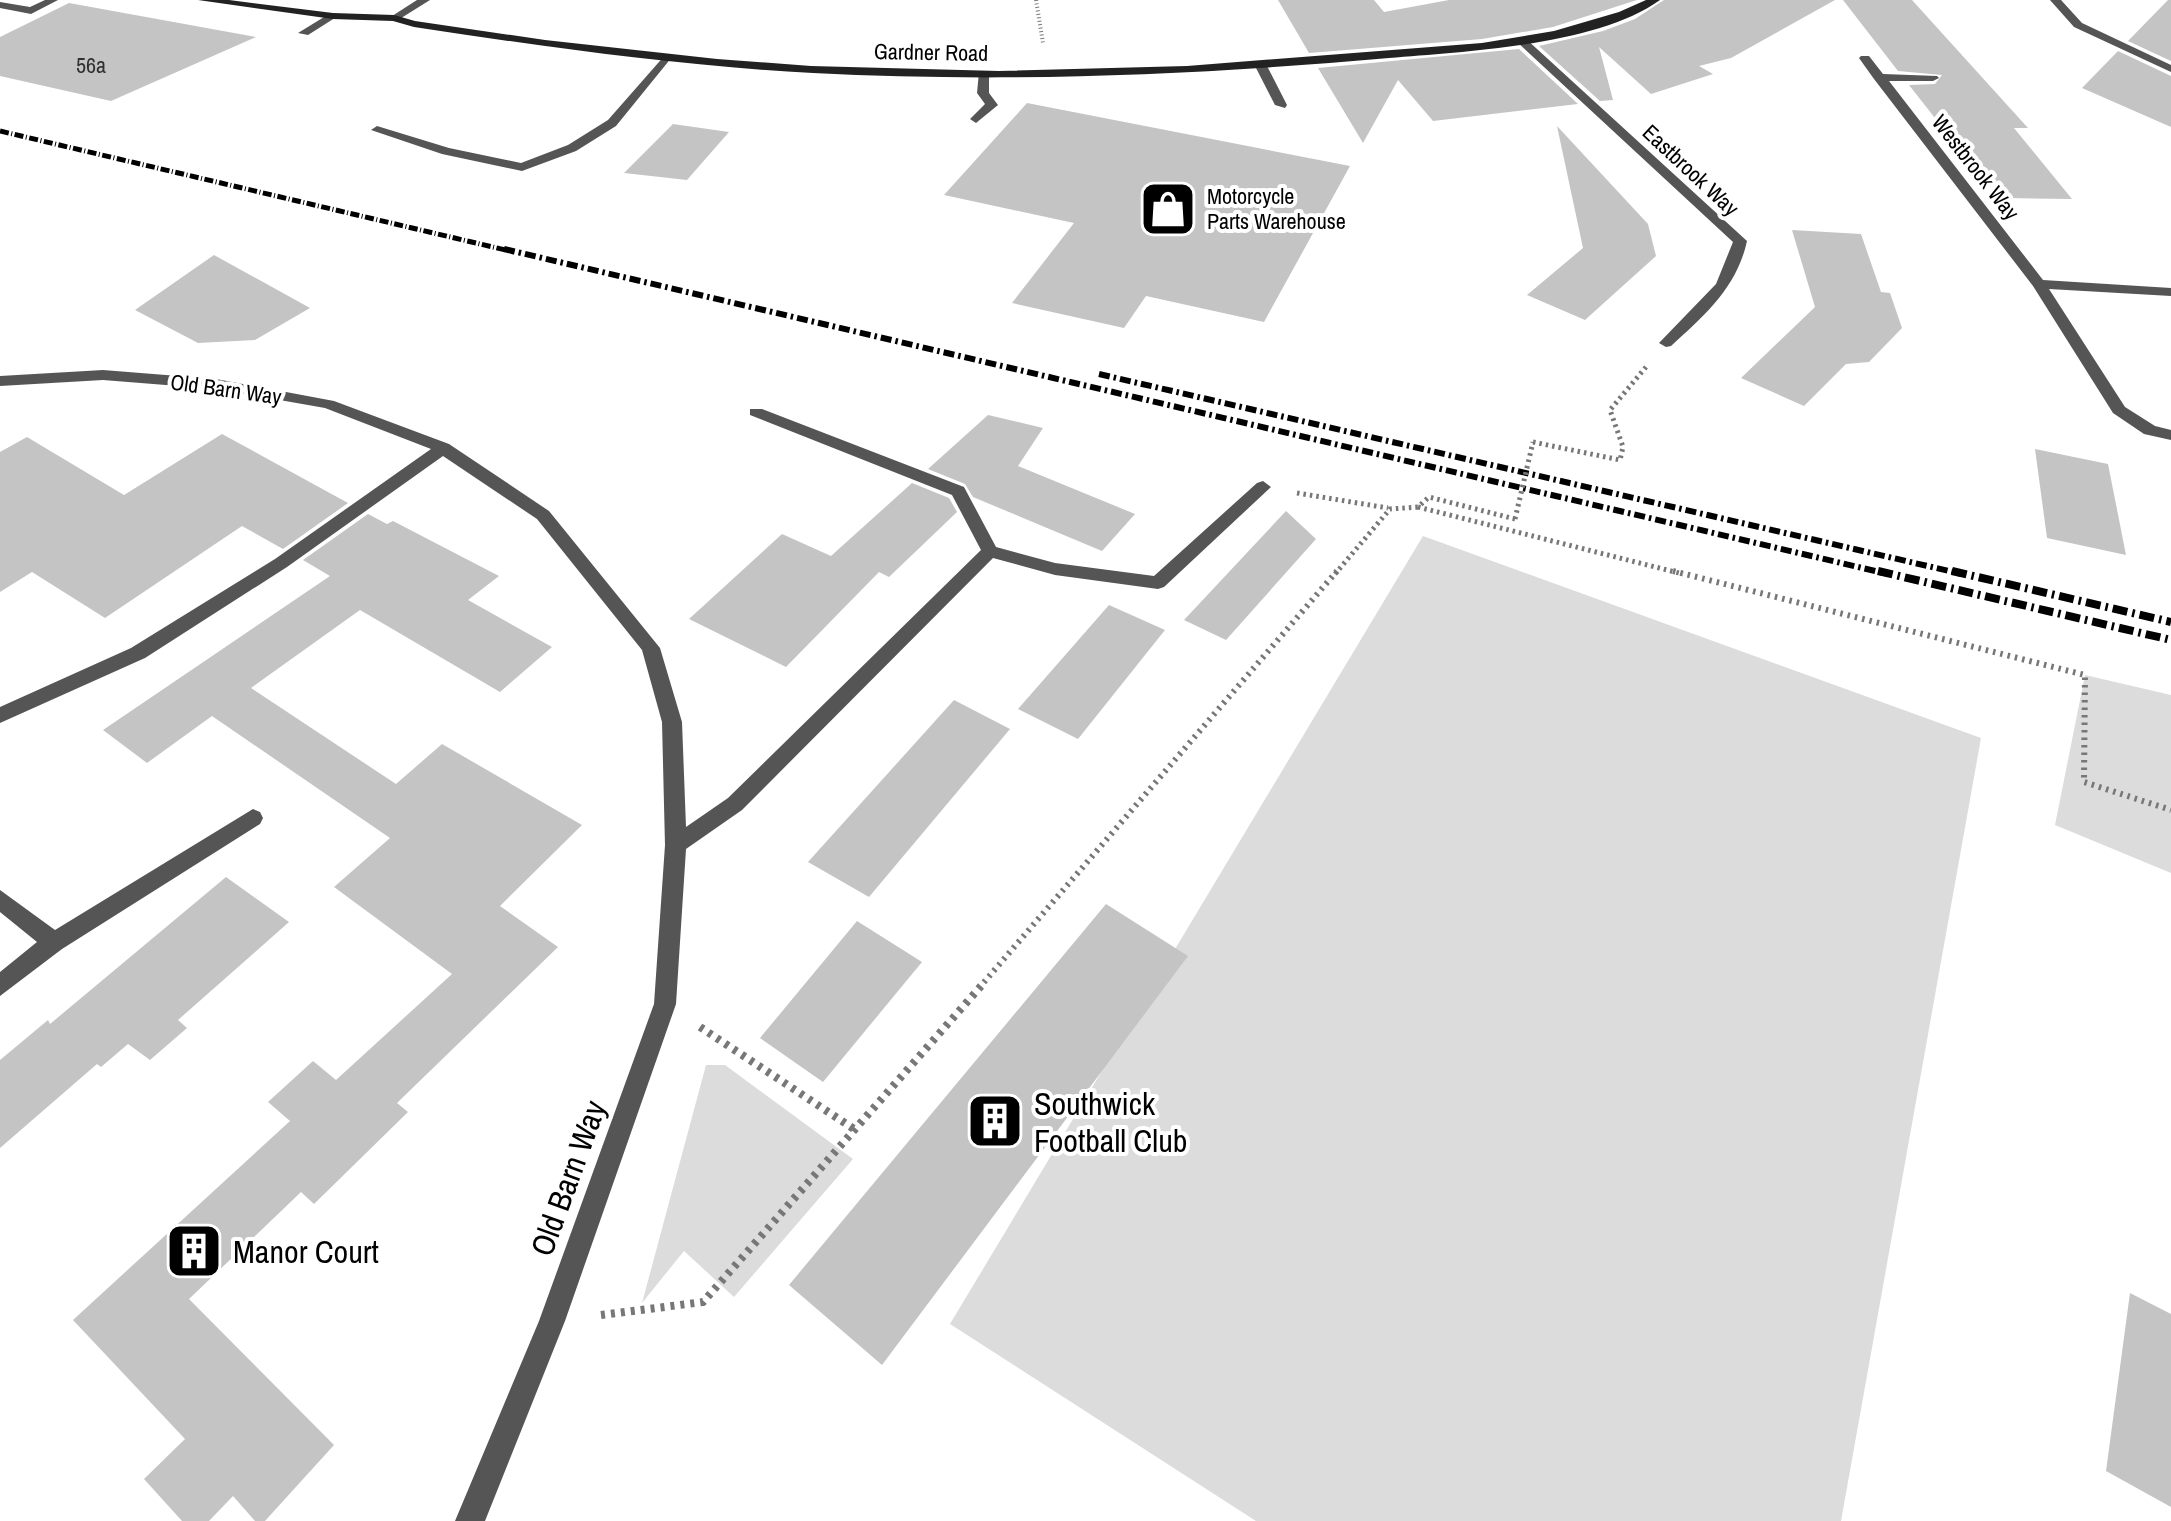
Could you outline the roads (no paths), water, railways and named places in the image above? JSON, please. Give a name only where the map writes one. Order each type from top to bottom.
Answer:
[{"type":"street","points":[[0,5],[31,11],[53,0]]},
{"type":"street","name":"Gardner Road","points":[[203,0],[332,16],[394,18],[414,24],[666,56],[838,70],[983,74],[1261,66],[1521,40],[1630,13],[1655,0]]},
{"type":"street","points":[[394,18],[424,0]]},
{"type":"street","points":[[2055,0],[2078,24],[2171,69]]},
{"type":"street","points":[[304,33],[332,16]]},
{"type":"street","name":"Eastbrook Way","points":[[1521,40],[1740,242],[1737,262],[1720,292],[1666,343]]},
{"type":"street","points":[[377,130],[446,151],[522,167],[572,148],[612,124],[666,56]]},
{"type":"street","name":"Westbrook Way","points":[[1866,58],[2039,284],[2119,410],[2150,430],[2171,434]]},
{"type":"street","points":[[1261,66],[1281,105]]},
{"type":"street","points":[[976,119],[992,105],[983,93],[983,74]]},
{"type":"street","name":"Westbrook Way","points":[[1878,77],[1933,78]]},
{"type":"street","points":[[2039,284],[2171,292]]},
{"type":"street","name":"Old Barn Way","points":[[0,381],[103,374],[216,384],[328,404],[443,448],[543,515],[651,648],[672,722],[676,845],[665,1004],[552,1321],[470,1521]]},
{"type":"street","points":[[756,412],[958,491],[990,551],[1055,569],[1158,583],[1262,487]]},
{"type":"street","points":[[0,715],[138,653],[281,564],[443,448]]},
{"type":"street","points":[[676,845],[735,804],[990,551]]},
{"type":"street","points":[[0,986],[54,942],[253,818]]},
{"type":"street","points":[[0,899],[54,942]]},
{"type":"railway","points":[[0,131],[514,252]]},
{"type":"railway","points":[[504,249],[1888,574]]},
{"type":"railway","points":[[1099,374],[1962,574]]},
{"type":"railway","points":[[1878,571],[2171,640]]},
{"type":"railway","points":[[1952,571],[2171,622]]},
{"type":"place","name":"Motorcycle Parts Warehouse","points":[[1168,209]]},
{"type":"place","name":"Southwick Football Club","points":[[995,1121]]},
{"type":"place","name":"Manor Court","points":[[194,1251]]}]
